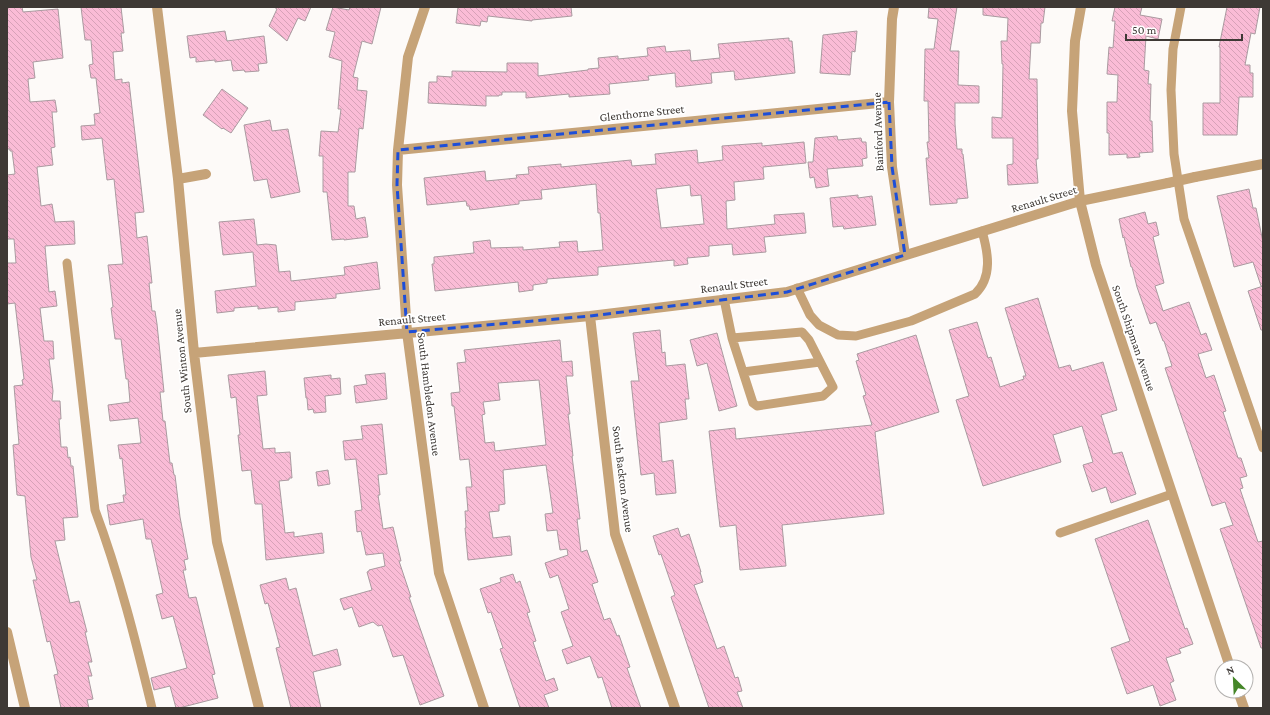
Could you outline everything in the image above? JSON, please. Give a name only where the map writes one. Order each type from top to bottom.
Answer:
[{"type":"street","name":"South Winton Avenue","points":[[159,7],[178,179],[194,353],[217,542],[259,708]]},
{"type":"street","name":"South Hambledon Avenue","points":[[425,7],[408,57],[398,150],[397,185],[407,332],[438,573],[484,708]]},
{"type":"street","name":"Bainford Avenue","points":[[894,7],[892,19],[889,102],[892,166],[905,255]]},
{"type":"street","name":"South Shipman Avenue","points":[[1081,7],[1075,41],[1072,111],[1080,201],[1096,265],[1227,659]]},
{"type":"street","name":"Glenthorne Street","points":[[398,150],[889,102]]},
{"type":"street","name":"Renault Street","points":[[194,353],[590,316],[787,292],[1080,201],[1263,164]]},
{"type":"street","points":[[178,179],[206,174]]},
{"type":"street","name":"South Backton Avenue","points":[[590,316],[616,534],[675,708]]},
{"type":"street","points":[[7,632],[10,657],[25,708]]},
{"type":"lane","points":[[1181,7],[1173,49],[1171,90],[1174,154],[1184,219],[1263,448]]},
{"type":"lane","points":[[797,288],[810,315],[820,325],[838,335],[856,336],[911,321],[975,294],[981,288],[988,261],[988,253],[982,231]]},
{"type":"lane","points":[[67,263],[95,510],[107,542],[140,658],[152,708]]},
{"type":"lane","points":[[724,299],[732,338],[753,403],[758,406],[823,396],[833,387],[809,340],[802,332],[732,338]]},
{"type":"lane","points":[[743,372],[820,362]]},
{"type":"lane","points":[[1060,533],[1172,494]]},
{"type":"highlighted area","points":[[889,102],[892,167],[905,255],[787,292],[590,316],[407,332],[397,185],[398,150]]},
{"type":"building","points":[[7,7],[22,7],[23,12],[58,9],[63,58],[33,62],[35,78],[28,79],[30,102],[55,100],[57,112],[52,112],[55,147],[51,148],[53,165],[37,167],[41,206],[52,204],[55,222],[74,221],[75,244],[45,246],[49,292],[55,291],[57,306],[40,308],[44,341],[53,341],[54,359],[49,359],[53,391],[52,401],[60,401],[61,419],[59,419],[61,447],[67,447],[68,458],[70,457],[71,466],[73,466],[78,517],[63,518],[65,540],[55,541],[70,603],[79,601],[87,632],[85,632],[92,662],[88,662],[92,676],[88,676],[93,699],[87,700],[89,708],[61,708],[54,675],[58,674],[50,641],[47,642],[33,580],[37,580],[31,557],[25,496],[17,495],[13,445],[19,444],[14,386],[23,385],[22,380],[24,379],[15,303],[7,304],[7,263],[16,263],[14,239],[7,239],[7,175],[15,174],[12,151],[7,149]]},
{"type":"building","points":[[81,7],[121,7],[124,33],[121,33],[123,51],[113,52],[115,80],[122,79],[122,83],[129,82],[144,212],[135,213],[137,238],[147,236],[152,283],[149,283],[152,311],[155,311],[157,324],[164,392],[160,392],[163,421],[165,421],[170,463],[172,463],[175,475],[180,517],[188,559],[184,560],[186,570],[183,570],[189,598],[196,597],[215,674],[212,675],[218,698],[179,708],[176,708],[170,686],[154,690],[151,678],[187,668],[173,616],[162,619],[156,595],[163,593],[151,539],[146,539],[143,519],[110,525],[107,505],[124,502],[123,495],[126,495],[122,458],[120,459],[118,445],[141,443],[138,418],[110,421],[108,405],[130,402],[128,379],[126,379],[121,339],[115,339],[108,265],[123,264],[114,179],[107,180],[102,138],[82,140],[81,126],[95,125],[94,114],[100,113],[96,78],[91,78],[89,65],[93,64],[91,40],[85,40]]},
{"type":"building","points":[[274,7],[311,7],[305,21],[298,18],[287,41],[269,26],[277,9]]},
{"type":"building","points":[[333,7],[349,10],[350,7],[381,7],[372,44],[362,41],[353,77],[358,78],[357,90],[367,91],[363,129],[359,128],[355,172],[348,172],[348,206],[354,206],[356,219],[365,217],[368,237],[344,240],[332,240],[327,192],[323,192],[323,156],[319,156],[321,131],[338,132],[341,109],[338,109],[342,61],[329,57],[335,32],[326,30]]},
{"type":"building","points":[[458,7],[571,7],[572,16],[532,21],[488,16],[487,22],[481,21],[480,26],[456,23]]},
{"type":"building","points":[[929,7],[957,7],[950,51],[959,51],[958,85],[979,86],[979,103],[955,103],[957,149],[962,149],[968,198],[957,199],[957,203],[930,205],[926,158],[929,158],[927,142],[929,142],[928,101],[924,101],[925,49],[934,49],[938,19],[928,18]]},
{"type":"building","points":[[983,7],[1045,7],[1043,23],[1041,23],[1040,43],[1031,43],[1029,79],[1037,79],[1038,159],[1036,159],[1038,183],[1008,185],[1007,165],[1013,164],[1013,138],[992,138],[992,117],[1002,118],[1003,64],[1001,41],[1007,41],[1008,18],[983,15]]},
{"type":"building","points":[[1115,7],[1142,7],[1140,15],[1162,19],[1158,39],[1146,36],[1144,70],[1149,71],[1148,84],[1151,84],[1150,121],[1152,121],[1153,152],[1139,153],[1140,157],[1127,158],[1127,154],[1109,155],[1107,102],[1117,102],[1118,75],[1107,74],[1109,47],[1113,48],[1115,21],[1112,21]]},
{"type":"building","points":[[1227,7],[1260,7],[1255,34],[1251,33],[1245,65],[1250,65],[1250,73],[1253,73],[1253,97],[1239,97],[1237,135],[1203,135],[1203,103],[1220,103],[1219,47]]},
{"type":"building","points":[[225,31],[227,41],[264,36],[267,63],[258,64],[259,71],[245,72],[244,70],[233,71],[231,60],[196,62],[196,57],[190,58],[187,36]]},
{"type":"building","points":[[857,31],[855,52],[852,51],[850,75],[820,73],[823,35]]},
{"type":"building","points":[[789,38],[789,41],[792,41],[795,73],[735,80],[734,71],[711,73],[712,83],[676,87],[675,73],[648,76],[649,80],[609,84],[610,94],[569,97],[569,94],[526,98],[526,92],[502,92],[502,95],[499,96],[486,96],[486,106],[428,103],[429,82],[437,82],[437,76],[452,77],[452,71],[507,72],[507,63],[538,63],[538,76],[599,68],[598,58],[618,56],[618,59],[648,56],[647,48],[665,46],[666,52],[690,50],[691,61],[720,58],[718,44]]},
{"type":"building","points":[[222,89],[248,108],[231,133],[223,128],[222,129],[203,115]]},
{"type":"building","points":[[270,120],[272,131],[288,129],[300,192],[271,198],[267,179],[254,181],[244,125]]},
{"type":"building","points":[[837,136],[838,140],[861,138],[862,142],[866,142],[867,158],[862,159],[863,166],[827,169],[829,186],[816,188],[814,177],[810,178],[808,162],[813,162],[815,138]]},
{"type":"building","points":[[804,142],[806,163],[763,167],[764,179],[734,182],[735,200],[726,201],[727,229],[775,224],[774,215],[804,213],[806,233],[764,237],[766,252],[733,255],[732,244],[709,246],[709,256],[687,258],[688,264],[674,266],[674,260],[598,267],[598,275],[547,279],[547,283],[533,285],[533,290],[519,292],[518,282],[435,291],[432,264],[434,264],[434,257],[474,253],[473,242],[490,240],[491,248],[523,247],[523,250],[560,247],[559,242],[577,241],[578,252],[603,250],[600,213],[598,213],[596,184],[541,190],[542,199],[519,201],[519,204],[470,210],[466,201],[427,205],[424,178],[485,171],[486,181],[517,178],[516,175],[529,174],[528,167],[561,164],[561,167],[631,160],[632,166],[656,164],[655,154],[697,150],[698,163],[723,160],[722,146],[762,143],[762,146]],"holes":[[[690,185],[691,196],[701,195],[704,224],[661,228],[656,189]]]},
{"type":"building","points":[[1249,189],[1253,208],[1256,208],[1263,242],[1263,286],[1261,286],[1253,262],[1234,267],[1217,196]]},
{"type":"building","points":[[858,195],[858,198],[872,196],[876,225],[844,229],[843,226],[833,227],[830,198]]},
{"type":"building","points":[[1145,212],[1148,224],[1156,222],[1159,235],[1153,237],[1164,283],[1155,286],[1163,311],[1189,302],[1201,335],[1206,333],[1212,350],[1198,354],[1206,378],[1214,375],[1226,411],[1223,412],[1238,458],[1241,458],[1247,476],[1240,478],[1243,488],[1240,489],[1258,542],[1263,541],[1263,648],[1261,648],[1220,529],[1233,525],[1225,502],[1212,506],[1165,368],[1172,366],[1164,341],[1156,322],[1150,324],[1131,267],[1124,237],[1123,238],[1119,219]]},
{"type":"building","points":[[254,219],[257,245],[276,245],[279,272],[290,271],[291,281],[345,275],[344,267],[377,262],[380,289],[336,294],[336,298],[295,302],[295,310],[278,312],[278,307],[258,309],[258,306],[234,308],[234,311],[217,313],[215,291],[256,286],[253,252],[223,255],[219,222]]},
{"type":"building","points":[[1263,286],[1263,330],[1261,330],[1248,291]]},
{"type":"building","points":[[1038,298],[1059,368],[1070,365],[1072,371],[1103,362],[1117,410],[1101,415],[1113,454],[1122,452],[1136,494],[1111,503],[1106,487],[1092,492],[1083,465],[1093,462],[1082,426],[1053,435],[1061,462],[983,486],[956,400],[969,396],[949,330],[977,322],[988,358],[991,357],[1000,387],[1024,379],[1023,376],[1026,376],[1005,308]]},
{"type":"building","points":[[660,330],[662,353],[665,352],[666,366],[685,364],[689,399],[685,399],[687,419],[659,423],[662,462],[673,460],[676,493],[656,495],[654,473],[641,475],[631,381],[639,381],[633,333]]},
{"type":"building","points":[[717,333],[737,406],[719,411],[707,363],[697,366],[690,340]]},
{"type":"building","points":[[916,335],[939,412],[875,432],[884,514],[782,525],[786,566],[740,570],[736,525],[720,527],[709,431],[735,428],[736,439],[872,425],[863,396],[866,395],[856,361],[859,360],[857,354]]},
{"type":"building","points":[[560,340],[562,362],[572,361],[573,376],[566,376],[572,456],[580,519],[577,519],[581,552],[587,550],[598,582],[592,584],[604,620],[610,618],[617,636],[619,635],[630,667],[627,668],[641,708],[612,708],[602,677],[598,678],[590,656],[567,664],[562,650],[573,646],[561,612],[569,609],[558,575],[550,578],[545,563],[568,555],[567,549],[560,550],[557,530],[547,531],[545,514],[553,513],[546,465],[503,470],[505,504],[499,505],[499,511],[489,512],[493,538],[510,536],[512,555],[468,560],[465,528],[465,511],[468,511],[466,487],[472,487],[469,459],[460,460],[454,406],[452,406],[451,393],[460,392],[457,363],[466,362],[464,350]],"holes":[[[539,380],[546,445],[495,451],[494,442],[485,443],[482,415],[485,414],[483,402],[500,400],[498,383]]]},
{"type":"building","points":[[265,371],[267,395],[257,396],[263,449],[275,448],[275,453],[290,452],[292,478],[289,478],[289,480],[279,481],[285,533],[294,532],[294,537],[322,533],[324,553],[266,560],[262,504],[255,504],[251,470],[242,471],[236,397],[231,398],[228,375]]},
{"type":"building","points":[[385,373],[387,399],[356,403],[354,386],[367,384],[365,375]]},
{"type":"building","points":[[331,375],[331,379],[340,378],[341,394],[325,396],[326,412],[314,413],[313,409],[308,410],[304,378]]},
{"type":"building","points":[[382,424],[387,474],[378,475],[380,495],[378,495],[383,529],[393,527],[401,561],[399,561],[411,597],[409,597],[444,696],[420,705],[403,655],[393,657],[382,625],[378,626],[373,622],[359,627],[352,607],[344,610],[340,599],[372,590],[367,572],[369,570],[385,566],[383,553],[366,555],[361,531],[357,532],[355,511],[362,510],[356,459],[345,460],[343,441],[363,439],[361,426]]},
{"type":"building","points":[[328,470],[330,484],[318,486],[316,472]]},
{"type":"building","points":[[1148,520],[1185,629],[1187,628],[1193,644],[1179,649],[1181,653],[1166,658],[1174,681],[1170,683],[1176,700],[1160,706],[1153,685],[1127,694],[1111,648],[1130,641],[1095,539]]},
{"type":"building","points":[[678,528],[681,537],[689,534],[703,582],[694,585],[717,649],[724,646],[735,678],[738,677],[742,691],[737,692],[743,708],[709,708],[671,597],[675,595],[661,554],[659,555],[653,536]]},
{"type":"building","points":[[513,574],[516,583],[520,581],[530,612],[527,613],[536,641],[533,642],[546,681],[554,678],[558,690],[544,695],[549,708],[520,708],[500,649],[503,648],[491,612],[488,613],[480,589],[501,582],[500,578]]},
{"type":"building","points":[[286,578],[289,590],[296,588],[313,656],[337,649],[341,665],[313,672],[321,708],[291,708],[276,648],[280,647],[268,603],[265,604],[260,585]]}]
